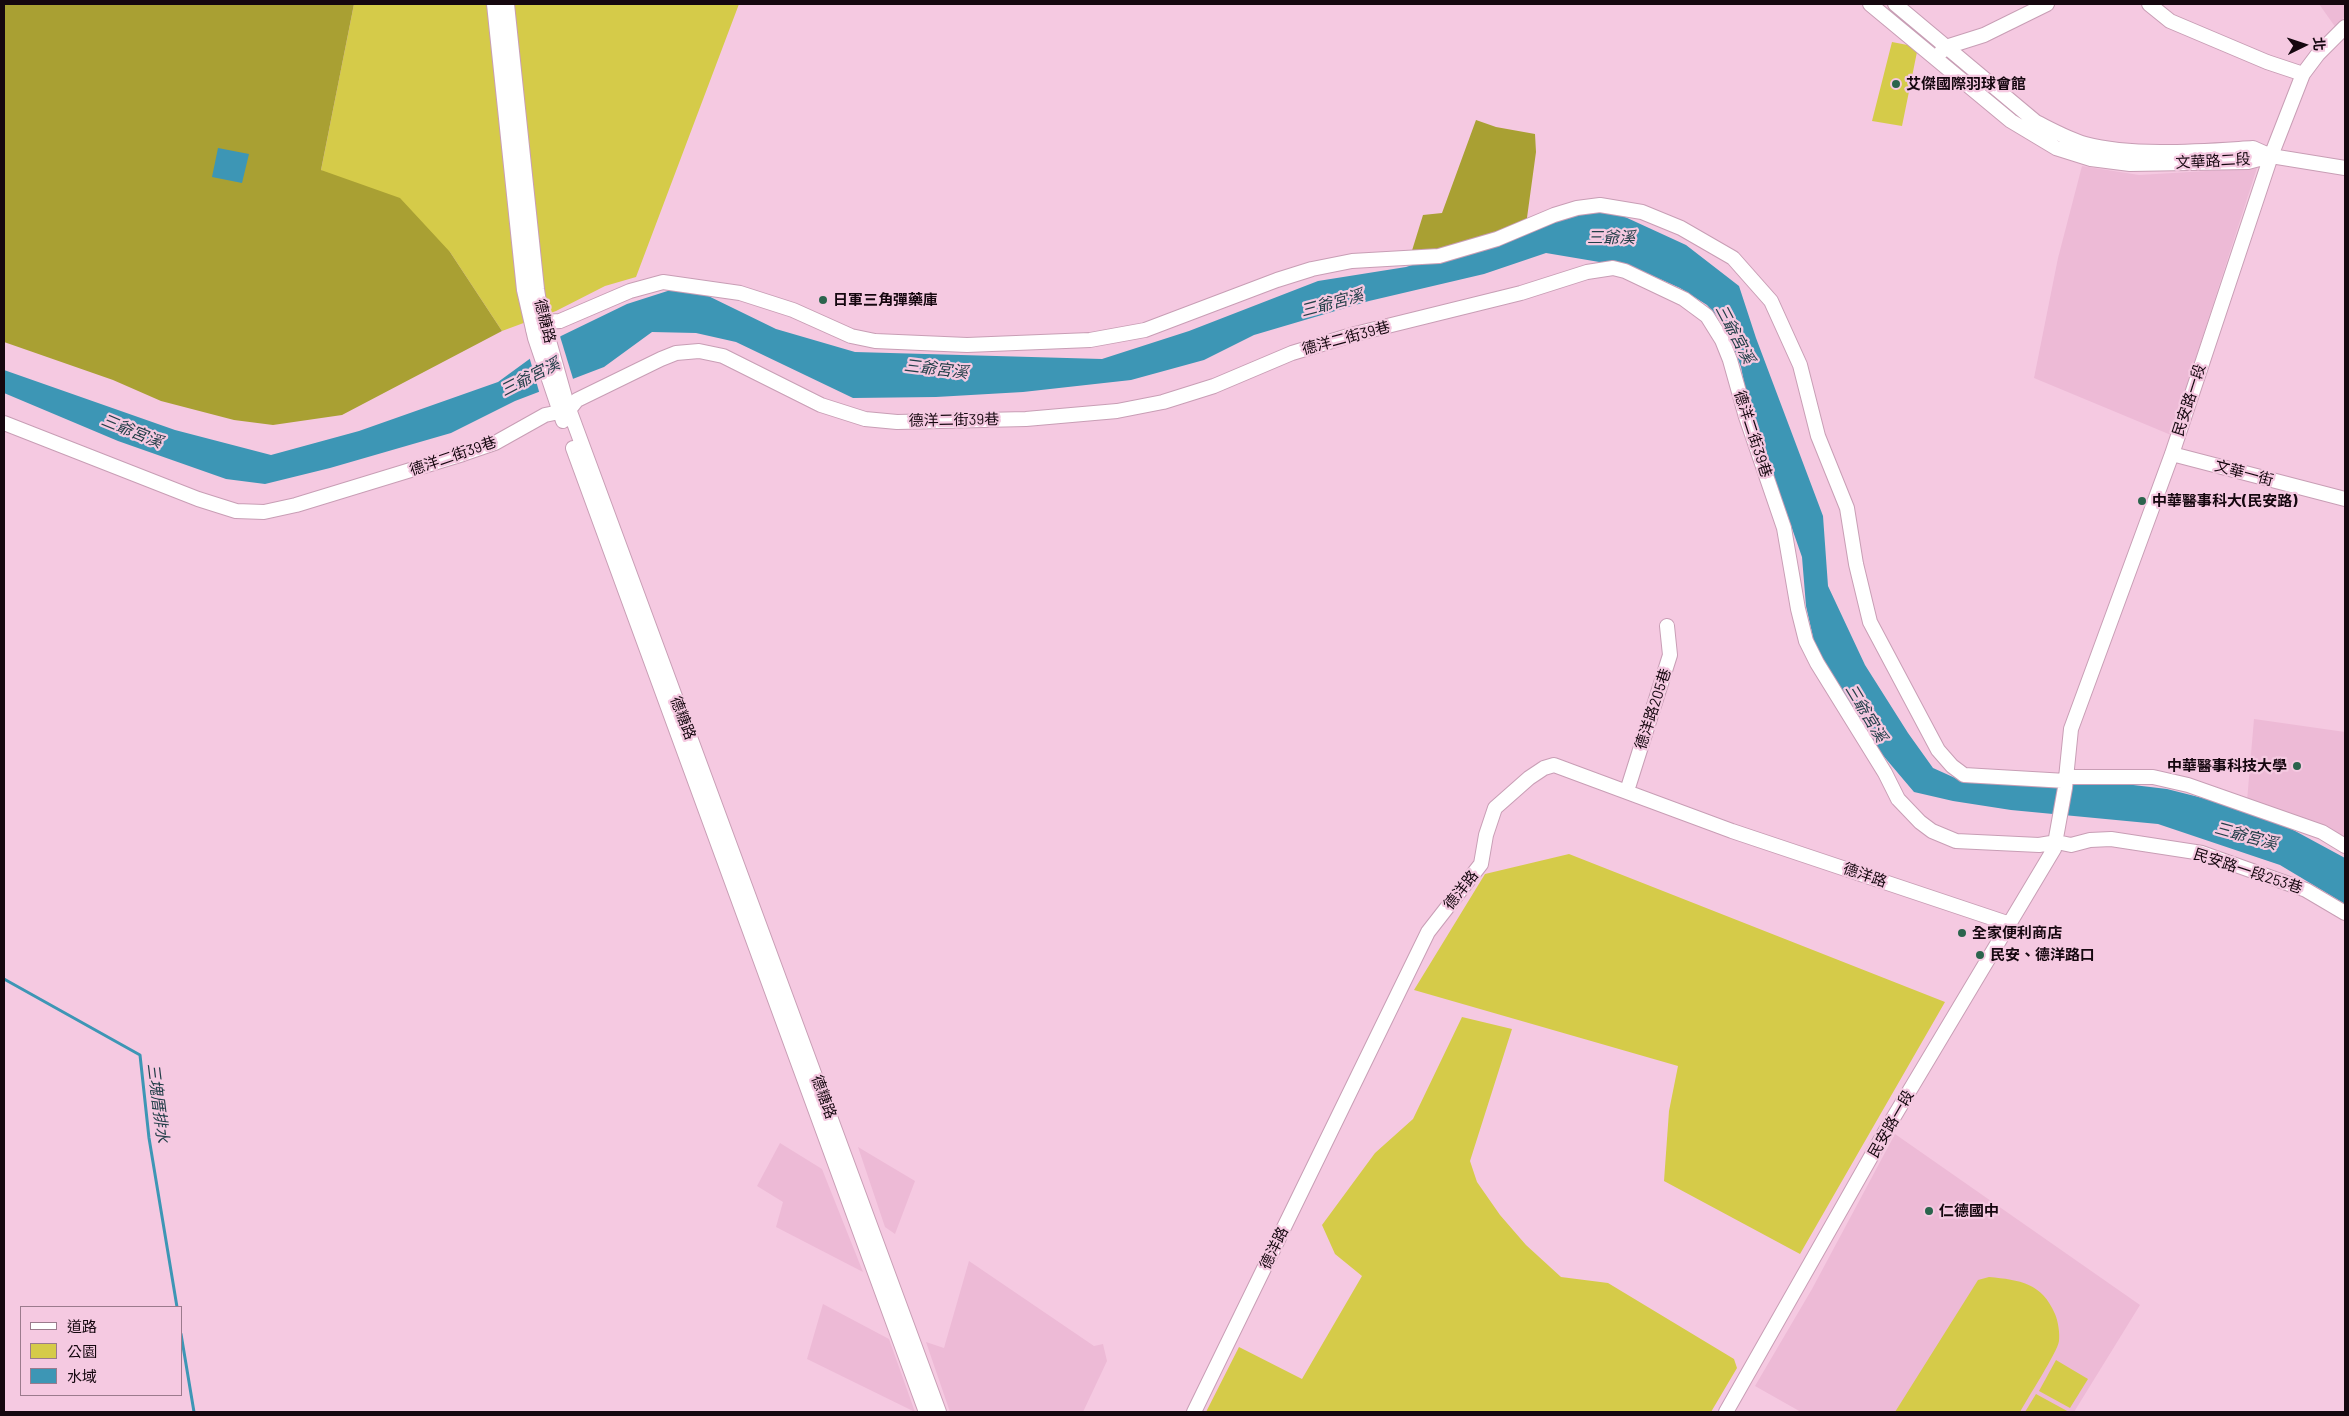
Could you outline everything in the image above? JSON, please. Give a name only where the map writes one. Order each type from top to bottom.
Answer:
[{"type":"street","name":"德糖路","points":[[494,4],[524,290],[540,330],[563,407],[658,684],[926,1412]]},
{"type":"street","name":"德糖路","points":[[507,4],[540,330]]},
{"type":"street","name":"文華路二段","points":[[1870,4],[2011,121],[2056,148],[2091,159],[2130,164],[2248,162],[2271,156]]},
{"type":"street","name":"文華路二段","points":[[1895,4],[2036,122],[2060,135],[2084,144],[2132,151],[2253,148],[2271,156]]},
{"type":"street","points":[[1936,58],[1946,47],[1984,34],[2047,4]]},
{"type":"street","points":[[2149,4],[2170,21],[2266,62],[2303,74]]},
{"type":"street","name":"民安路一段","points":[[1726,1412],[1889,1125],[2010,924],[2057,840],[2071,729],[2172,454],[2271,156],[2303,74],[2318,54],[2345,27]]},
{"type":"street","points":[[2271,156],[2345,168]]},
{"type":"street","points":[[540,330],[630,291],[663,282],[740,293],[793,310],[862,339],[959,345],[1090,340],[1145,330],[1277,280],[1312,269],[1352,261],[1439,256],[1498,239],[1554,214],[1577,208],[1600,205],[1642,212],[1687,231],[1732,258],[1759,284],[1771,301],[1800,365],[1818,436],[1847,508],[1856,564],[1870,622],[1938,750],[1952,766],[1964,775],[2065,782],[2153,777],[2188,784],[2322,832],[2345,846]]},
{"type":"street","name":"德洋二街39巷","points":[[4,424],[198,499],[236,511],[264,512],[296,505],[495,443],[545,415],[647,365],[676,353],[699,351],[723,356],[821,405],[865,419],[897,422],[1026,419],[1117,412],[1164,402],[1214,386],[1292,353],[1354,334],[1521,293],[1586,272],[1613,268],[1636,275],[1684,300],[1707,316],[1718,332],[1730,360],[1746,417],[1784,528],[1798,609],[1806,641],[1817,663],[1885,773],[1898,799],[1932,831],[1956,841],[2039,845],[2057,840]]},
{"type":"street","name":"德糖路","points":[[563,407],[765,935],[939,1412]]},
{"type":"street","name":"文華一街","points":[[2172,454],[2345,499]]},
{"type":"street","name":"德洋路205巷","points":[[1627,791],[1670,655],[1667,626]]},
{"type":"street","name":"德洋路","points":[[1194,1412],[1428,932],[1481,864],[1486,835],[1495,808],[1529,778],[1544,768],[1554,765],[1732,830],[2010,924]]},
{"type":"street","name":"民安路一段253巷","points":[[2057,840],[2071,845],[2090,840],[2111,838],[2202,853],[2306,890],[2345,913]]},
{"type":"shaded area","points":[[4,4],[354,4],[321,170],[400,198],[450,252],[502,331],[342,415],[273,425],[234,420],[161,401],[113,380],[4,342]]},
{"type":"shaded area","points":[[2319,4],[2345,4],[2345,16],[2336,28]]},
{"type":"shaded area","points":[[1476,120],[1496,127],[1535,134],[1536,152],[1526,225],[1495,238],[1410,257],[1423,215],[1442,213]]},
{"type":"shaded area","points":[[2082,166],[2139,175],[2257,168],[2171,435],[2034,378],[2058,258]]},
{"type":"shaded area","name":"中華醫事科技大學","points":[[2254,719],[2345,732],[2345,842],[2247,801]]},
{"type":"shaded area","name":"仁德國中","points":[[1895,1134],[2140,1305],[2074,1412],[1801,1412],[1755,1386],[1812,1289]]},
{"type":"shaded area","points":[[780,1143],[822,1169],[863,1272],[776,1227],[783,1202],[757,1186]]},
{"type":"shaded area","points":[[858,1147],[915,1181],[895,1234],[885,1227]]},
{"type":"shaded area","points":[[969,1261],[1094,1346],[1103,1344],[1107,1361],[1083,1412],[950,1412],[926,1342],[944,1348]]},
{"type":"shaded area","points":[[823,1304],[889,1339],[915,1412],[807,1359]]},
{"type":"green space","points":[[354,4],[739,4],[636,277],[605,286],[556,311],[502,331],[450,252],[321,170]]},
{"type":"green space","name":"艾傑國際羽球會館","points":[[1892,42],[1918,47],[1902,126],[1872,121]]},
{"type":"green space","points":[[1569,854],[1945,1002],[1800,1254],[1664,1181],[1669,1111],[1678,1066],[1414,990],[1485,874]]},
{"type":"green space","points":[[1462,1017],[1512,1029],[1470,1161],[1477,1182],[1500,1215],[1526,1245],[1561,1277],[1608,1283],[1734,1359],[1737,1368],[1711,1412],[1206,1412],[1239,1347],[1302,1379],[1362,1276],[1335,1254],[1322,1225],[1375,1153],[1413,1119]]},
{"type":"green space","points":[[1989,1277],[2020,1282],[2037,1289],[2050,1304],[2058,1324],[2059,1341],[2057,1346],[2020,1412],[1895,1412],[1978,1280]]},
{"type":"green space","points":[[2056,1360],[2088,1379],[2070,1408],[2039,1391]]},
{"type":"green space","points":[[2036,1394],[2069,1412],[2025,1412]]},
{"type":"water","points":[[218,148],[249,154],[242,183],[212,177]]},
{"type":"water","name":"三爺溪","points":[[1612,211],[1686,245],[1739,286],[1756,338],[1823,516],[1828,586],[1865,665],[1908,733],[1933,768],[1964,782],[2108,782],[2167,789],[2242,808],[2284,825],[2345,858],[2345,904],[2280,865],[2158,824],[2011,810],[1953,801],[1914,792],[1864,733],[1815,646],[1806,606],[1802,557],[1748,402],[1741,367],[1731,341],[1717,316],[1707,305],[1680,288],[1635,268],[1546,253],[1484,274],[1369,301],[1254,335],[1204,360],[1131,380],[1023,392],[936,397],[853,398],[736,342],[696,333],[652,332],[604,367],[515,401],[451,433],[330,468],[265,484],[226,479],[118,441],[4,393],[4,370],[175,430],[271,455],[359,431],[498,382],[561,336],[627,304],[680,287],[696,290],[776,329],[855,352],[1102,359],[1189,331],[1318,281],[1406,267],[1568,215]]},
{"type":"pier","points":[[559,333],[574,382],[540,395],[529,356]]},
{"type":"waterway","name":"三塊厝排水","points":[[4,979],[140,1055],[149,1138],[177,1306]]},
{"type":"waterway","name":"三塊厝排水","points":[[182,1340],[194,1412]]},
{"type":"place","name":"艾傑國際羽球會館","points":[[1896,84]]},
{"type":"place","name":"日軍三角彈藥庫","points":[[823,300]]},
{"type":"place","name":"中華醫事科大(民安路)","points":[[2142,501]]},
{"type":"place","name":"中華醫事科技大學","points":[[2297,766]]},
{"type":"place","name":"全家便利商店","points":[[1962,933]]},
{"type":"place","name":"民安、德洋路口","points":[[1980,955]]},
{"type":"place","name":"仁德國中","points":[[1929,1211]]},
{"type":"water label","name":"三爺宮溪","points":[[1332,303]]},
{"type":"water label","name":"三爺宮溪","points":[[1735,334]]},
{"type":"water label","name":"三爺宮溪","points":[[936,369]]},
{"type":"water label","name":"三爺宮溪","points":[[530,377]]},
{"type":"water label","name":"三爺宮溪","points":[[132,431]]},
{"type":"water label","name":"三爺宮溪","points":[[1866,713]]},
{"type":"water label","name":"三爺宮溪","points":[[2246,836]]}]
